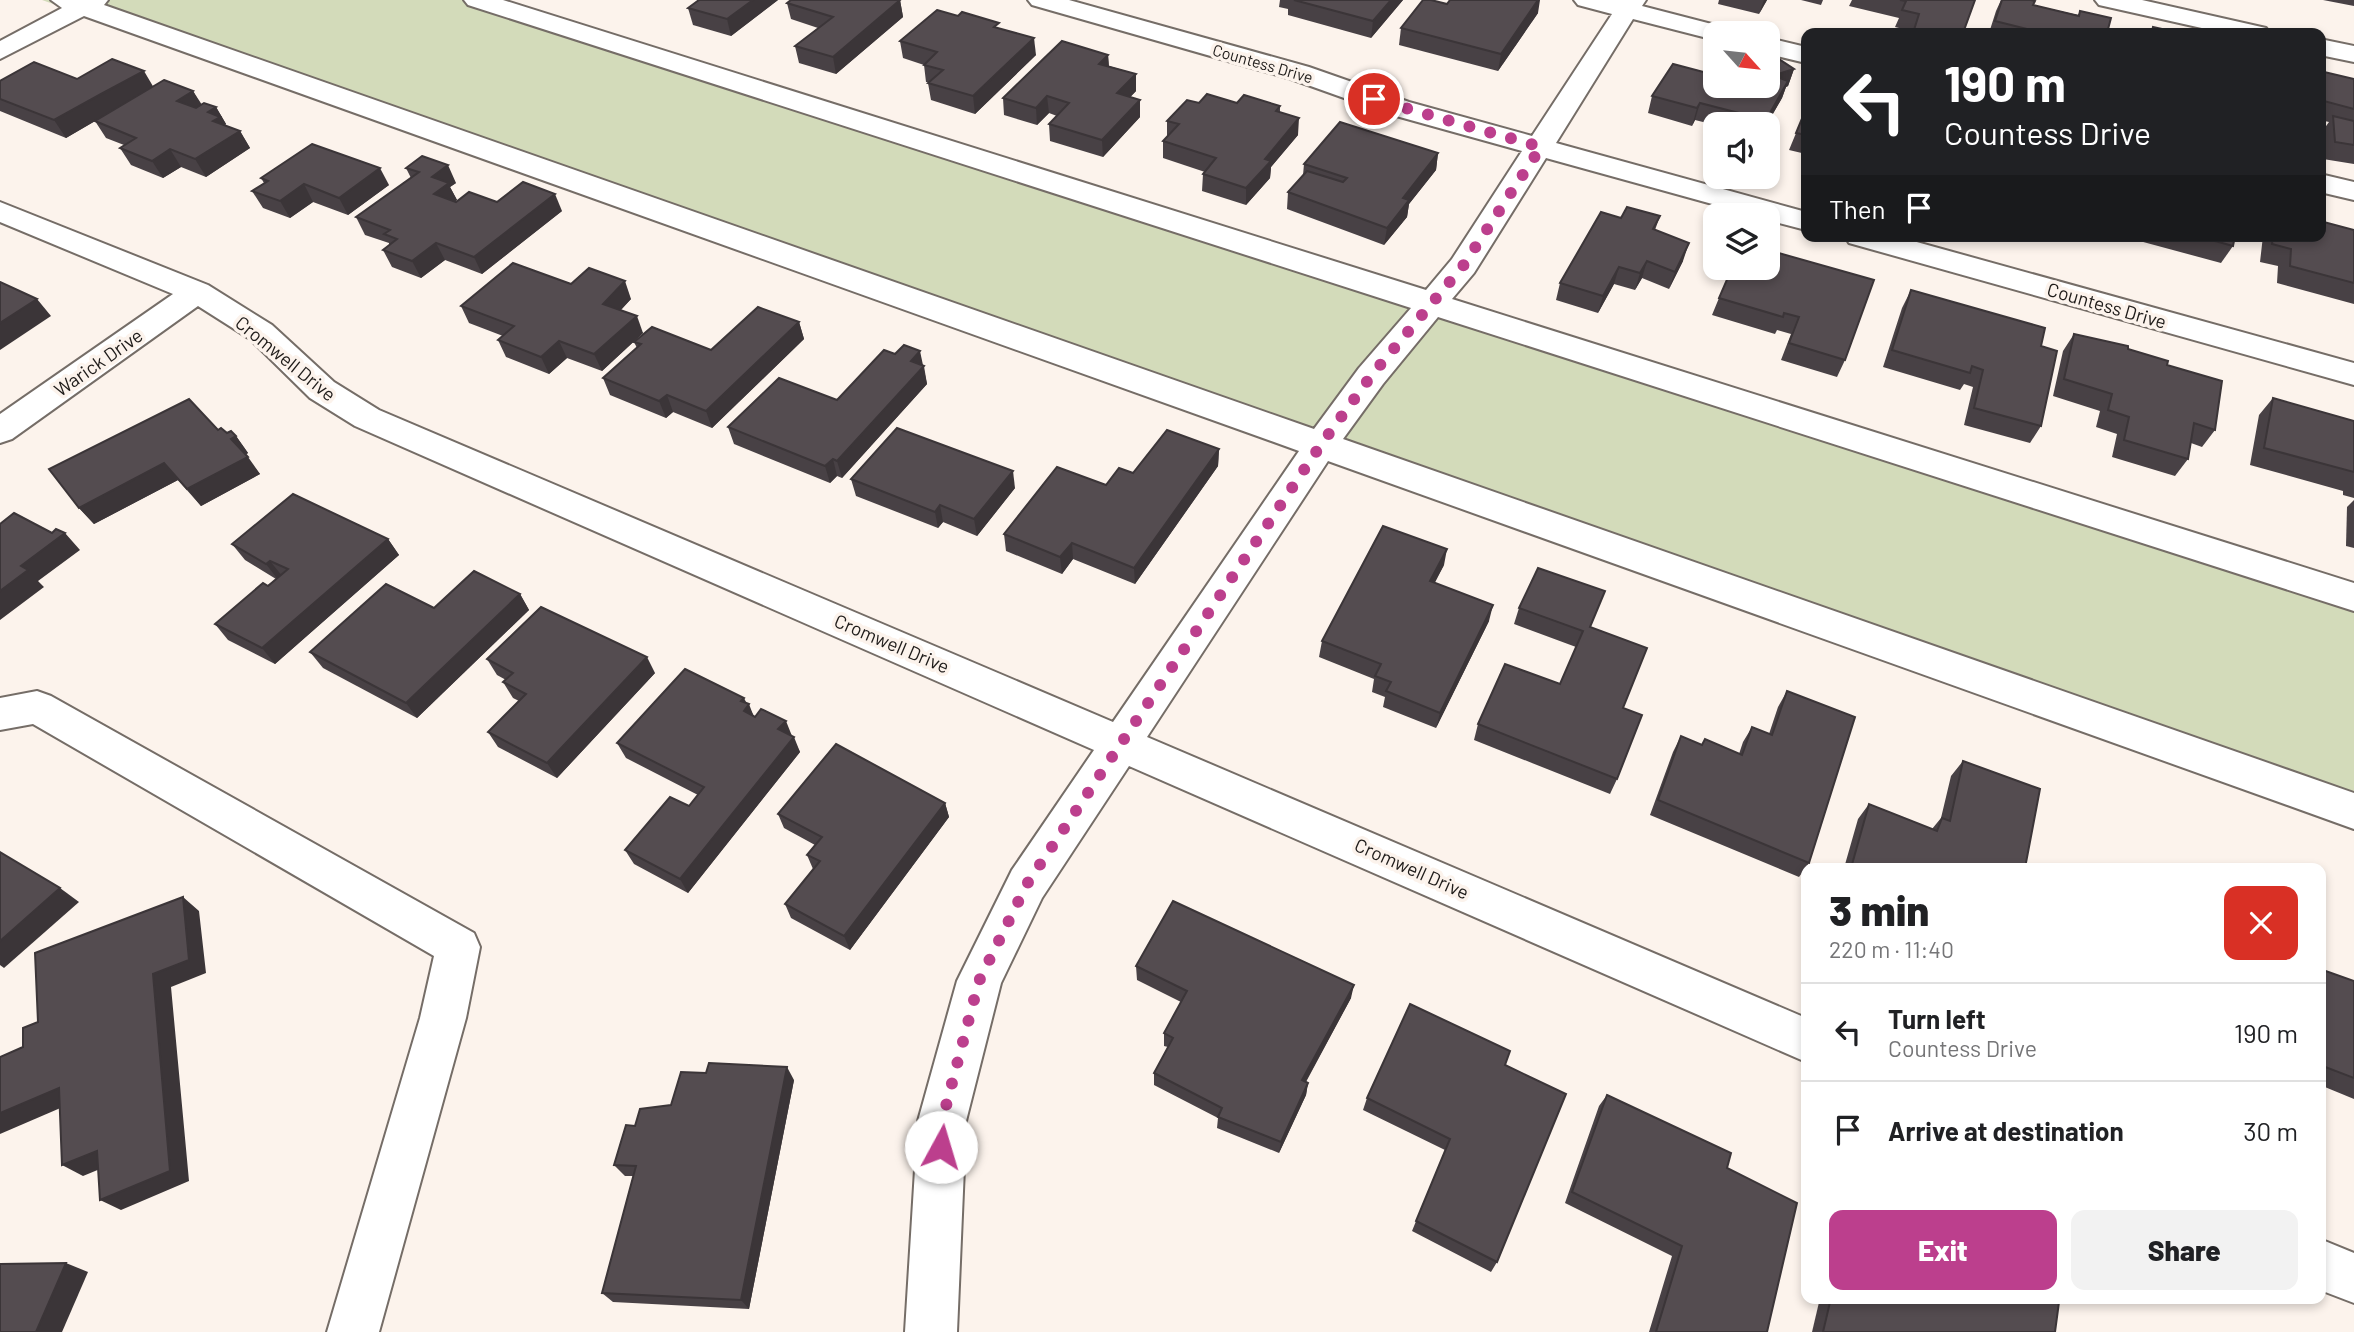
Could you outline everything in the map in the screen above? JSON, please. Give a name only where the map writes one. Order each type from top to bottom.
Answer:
[{"type":"street","points":[[477,0],[2354,597]]},
{"type":"street","points":[[1587,0],[1630,5],[1703,28]]},
{"type":"street","points":[[2108,0],[2202,10],[2245,28]]},
{"type":"street","name":"Countess Drive","points":[[1048,1],[1300,73],[1399,107],[1801,220]]},
{"type":"street","points":[[0,51],[80,2],[1320,446],[2354,811]]},
{"type":"street","points":[[931,1332],[942,1121],[979,981],[1027,884],[1124,743],[1320,446],[1371,376],[1463,266],[1630,5]]},
{"type":"street","points":[[2326,48],[2354,54]]},
{"type":"street","points":[[1780,49],[1801,54]]},
{"type":"street","points":[[2326,184],[2354,191]]},
{"type":"street","name":"Cromwell Drive","points":[[6,219],[197,292],[261,332],[322,390],[367,418],[1801,1038]]},
{"type":"street","name":"Countess Drive","points":[[1881,242],[2354,374]]},
{"type":"street","name":"Warick Drive","points":[[0,431],[197,292]]},
{"type":"street","points":[[0,714],[37,707],[458,947],[443,1018],[353,1332]]},
{"type":"street","points":[[2326,1266],[2354,1278]]},
{"type":"green space","points":[[42,0],[472,0],[2354,599],[2354,827]]},
{"type":"building","points":[[699,0],[753,0],[727,19],[688,8]]},
{"type":"building","points":[[791,0],[900,0],[833,57],[795,46],[833,17],[787,3]]},
{"type":"building","points":[[1294,0],[1391,0],[1373,21]]},
{"type":"building","points":[[1423,0],[1447,4],[1450,0],[1538,0],[1501,54],[1401,28]]},
{"type":"building","points":[[1900,0],[1975,0],[1965,28],[1915,28],[1919,14],[1902,10],[1906,1]]},
{"type":"building","points":[[2002,0],[2031,0],[2035,1],[2033,5],[2079,16],[2080,11],[2111,18],[2108,28],[2023,28],[1995,21]]},
{"type":"building","points":[[937,10],[958,16],[962,12],[999,23],[994,27],[1034,38],[973,96],[928,83],[943,70],[924,65],[937,52],[900,41]]},
{"type":"building","points":[[1062,41],[1108,55],[1099,64],[1136,74],[1117,93],[1140,100],[1102,140],[1049,124],[1069,103],[1047,96],[1036,108],[1003,98]]},
{"type":"building","points":[[112,59],[144,71],[54,120],[0,99],[0,81],[34,62],[77,79]]},
{"type":"building","points":[[1780,60],[1794,69],[1781,73],[1780,78]]},
{"type":"building","points":[[1673,64],[1703,72],[1703,98],[1778,98],[1771,112],[1735,112],[1700,103],[1697,108],[1652,96]]},
{"type":"building","points":[[2326,72],[2354,79],[2354,109],[2326,102]]},
{"type":"building","points":[[1780,78],[1788,81],[1780,95]]},
{"type":"building","points":[[164,80],[193,91],[177,101],[196,108],[204,103],[216,107],[208,112],[220,117],[213,121],[240,131],[195,159],[170,149],[152,161],[120,148],[136,138],[95,121]]},
{"type":"building","points":[[1207,94],[1237,103],[1244,95],[1280,106],[1276,111],[1299,118],[1265,159],[1271,161],[1246,188],[1203,174],[1216,158],[1163,141],[1179,124],[1167,121],[1187,100],[1199,103]]},
{"type":"building","points":[[2333,116],[2354,121],[2354,145],[2335,142]]},
{"type":"building","points":[[1801,121],[1801,134],[1796,133]]},
{"type":"building","points":[[1340,122],[1438,153],[1403,198],[1409,200],[1387,228],[1288,192],[1307,171],[1343,182],[1347,178],[1304,164]]},
{"type":"building","points":[[312,144],[380,168],[339,198],[304,184],[280,201],[252,191],[268,181],[261,178]]},
{"type":"building","points":[[422,156],[448,165],[432,177],[449,183],[434,194],[456,202],[469,192],[497,202],[523,182],[555,194],[474,257],[436,243],[412,261],[383,250],[397,239],[384,234],[390,230],[356,217],[419,172],[406,168]]},
{"type":"building","points":[[1627,207],[1660,216],[1653,229],[1689,243],[1675,272],[1647,261],[1640,273],[1619,267],[1603,296],[1560,283],[1601,212],[1621,218]]},
{"type":"building","points":[[2326,223],[2354,230],[2354,283],[2290,266],[2291,249],[2272,244],[2326,242]]},
{"type":"building","points":[[1780,253],[1874,280],[1845,360],[1789,343],[1799,317],[1784,313],[1783,317],[1719,298],[1727,280],[1780,280]]},
{"type":"building","points":[[513,263],[571,284],[589,268],[625,281],[603,304],[637,316],[594,354],[559,341],[541,357],[498,340],[514,326],[461,306]]},
{"type":"building","points":[[0,282],[37,299],[0,323]]},
{"type":"building","points":[[1911,290],[2045,328],[2041,346],[2057,351],[2041,426],[1974,408],[1983,370],[1972,366],[1970,373],[1892,350]]},
{"type":"building","points":[[758,307],[799,322],[706,411],[667,395],[659,401],[603,378],[641,344],[634,342],[652,327],[711,350]]},
{"type":"building","points":[[2074,334],[2128,346],[2128,349],[2168,361],[2167,365],[2222,381],[2215,430],[2194,423],[2188,459],[2124,440],[2129,417],[2108,410],[2112,394],[2064,379]]},
{"type":"building","points":[[904,345],[920,351],[911,361],[924,366],[837,461],[833,459],[825,466],[728,427],[779,378],[837,400],[884,350],[895,354]]},
{"type":"building","points":[[2273,398],[2354,421],[2354,472],[2264,448]]},
{"type":"building","points":[[189,399],[218,430],[221,428],[227,433],[231,431],[236,436],[231,439],[248,457],[187,489],[164,463],[79,508],[49,469]]},
{"type":"building","points":[[897,428],[1013,471],[974,519],[940,505],[935,512],[851,479]]},
{"type":"building","points":[[1167,430],[1219,449],[1134,568],[1072,543],[1060,557],[1004,534],[1057,467],[1106,485],[1119,468],[1133,473]]},
{"type":"building","points":[[293,494],[388,539],[262,648],[215,624],[263,583],[268,586],[288,569],[270,561],[266,564],[232,544]]},
{"type":"building","points":[[14,513],[52,533],[56,529],[65,533],[21,566],[28,570],[0,591],[0,524]]},
{"type":"building","points":[[1383,526],[1447,549],[1430,581],[1493,605],[1440,713],[1386,691],[1391,682],[1375,676],[1381,664],[1322,641]]},
{"type":"building","points":[[1538,568],[1605,591],[1590,627],[1647,648],[1623,708],[1642,715],[1617,779],[1478,724],[1505,664],[1560,684],[1583,631],[1519,608]]},
{"type":"building","points":[[474,571],[520,594],[406,703],[310,652],[386,584],[434,608]]},
{"type":"building","points":[[541,607],[647,657],[547,763],[488,732],[526,694],[503,682],[513,673],[487,659]]},
{"type":"building","points":[[685,669],[744,698],[741,701],[749,704],[744,711],[755,717],[761,709],[786,721],[778,729],[794,737],[680,879],[625,850],[670,797],[689,806],[704,787],[617,743]]},
{"type":"building","points":[[1787,691],[1855,717],[1809,863],[1658,800],[1681,736],[1702,745],[1705,739],[1742,755],[1752,727],[1772,735]]},
{"type":"building","points":[[836,744],[945,803],[844,936],[785,904],[820,861],[807,855],[822,837],[778,814]]},
{"type":"building","points":[[1963,761],[2040,789],[2026,863],[1852,863],[1869,804],[1937,831],[1942,818],[1950,821]]},
{"type":"building","points":[[0,852],[60,888],[0,941]]},
{"type":"building","points":[[183,897],[189,960],[153,974],[170,1171],[100,1200],[97,1151],[62,1165],[59,1088],[0,1113],[0,1057],[23,1047],[23,1028],[38,1022],[35,953]]},
{"type":"building","points":[[1173,901],[1354,985],[1302,1080],[1308,1083],[1281,1142],[1218,1117],[1222,1108],[1154,1073],[1173,1038],[1164,1033],[1187,991],[1136,966]]},
{"type":"building","points":[[2326,971],[2354,981],[2354,1078],[2326,1067]]},
{"type":"building","points":[[1410,1004],[1510,1051],[1505,1065],[1566,1094],[1497,1262],[1416,1221],[1450,1139],[1367,1098]]},
{"type":"building","points":[[709,1063],[787,1067],[741,1300],[602,1293],[636,1166],[614,1165],[626,1125],[635,1126],[640,1109],[671,1105],[681,1072],[706,1073]]},
{"type":"building","points":[[1607,1095],[1731,1153],[1727,1168],[1797,1203],[1767,1332],[1656,1332],[1682,1246],[1572,1192]]},
{"type":"building","points":[[66,1263],[36,1332],[0,1332],[0,1264]]},
{"type":"building","points":[[1830,1304],[2059,1304],[2055,1332],[1823,1332]]},
{"type":"route","points":[[941,1147],[942,1121],[979,981],[1027,884],[1124,743],[1320,446],[1371,376],[1463,266],[1541,147],[1374,99]]}]
